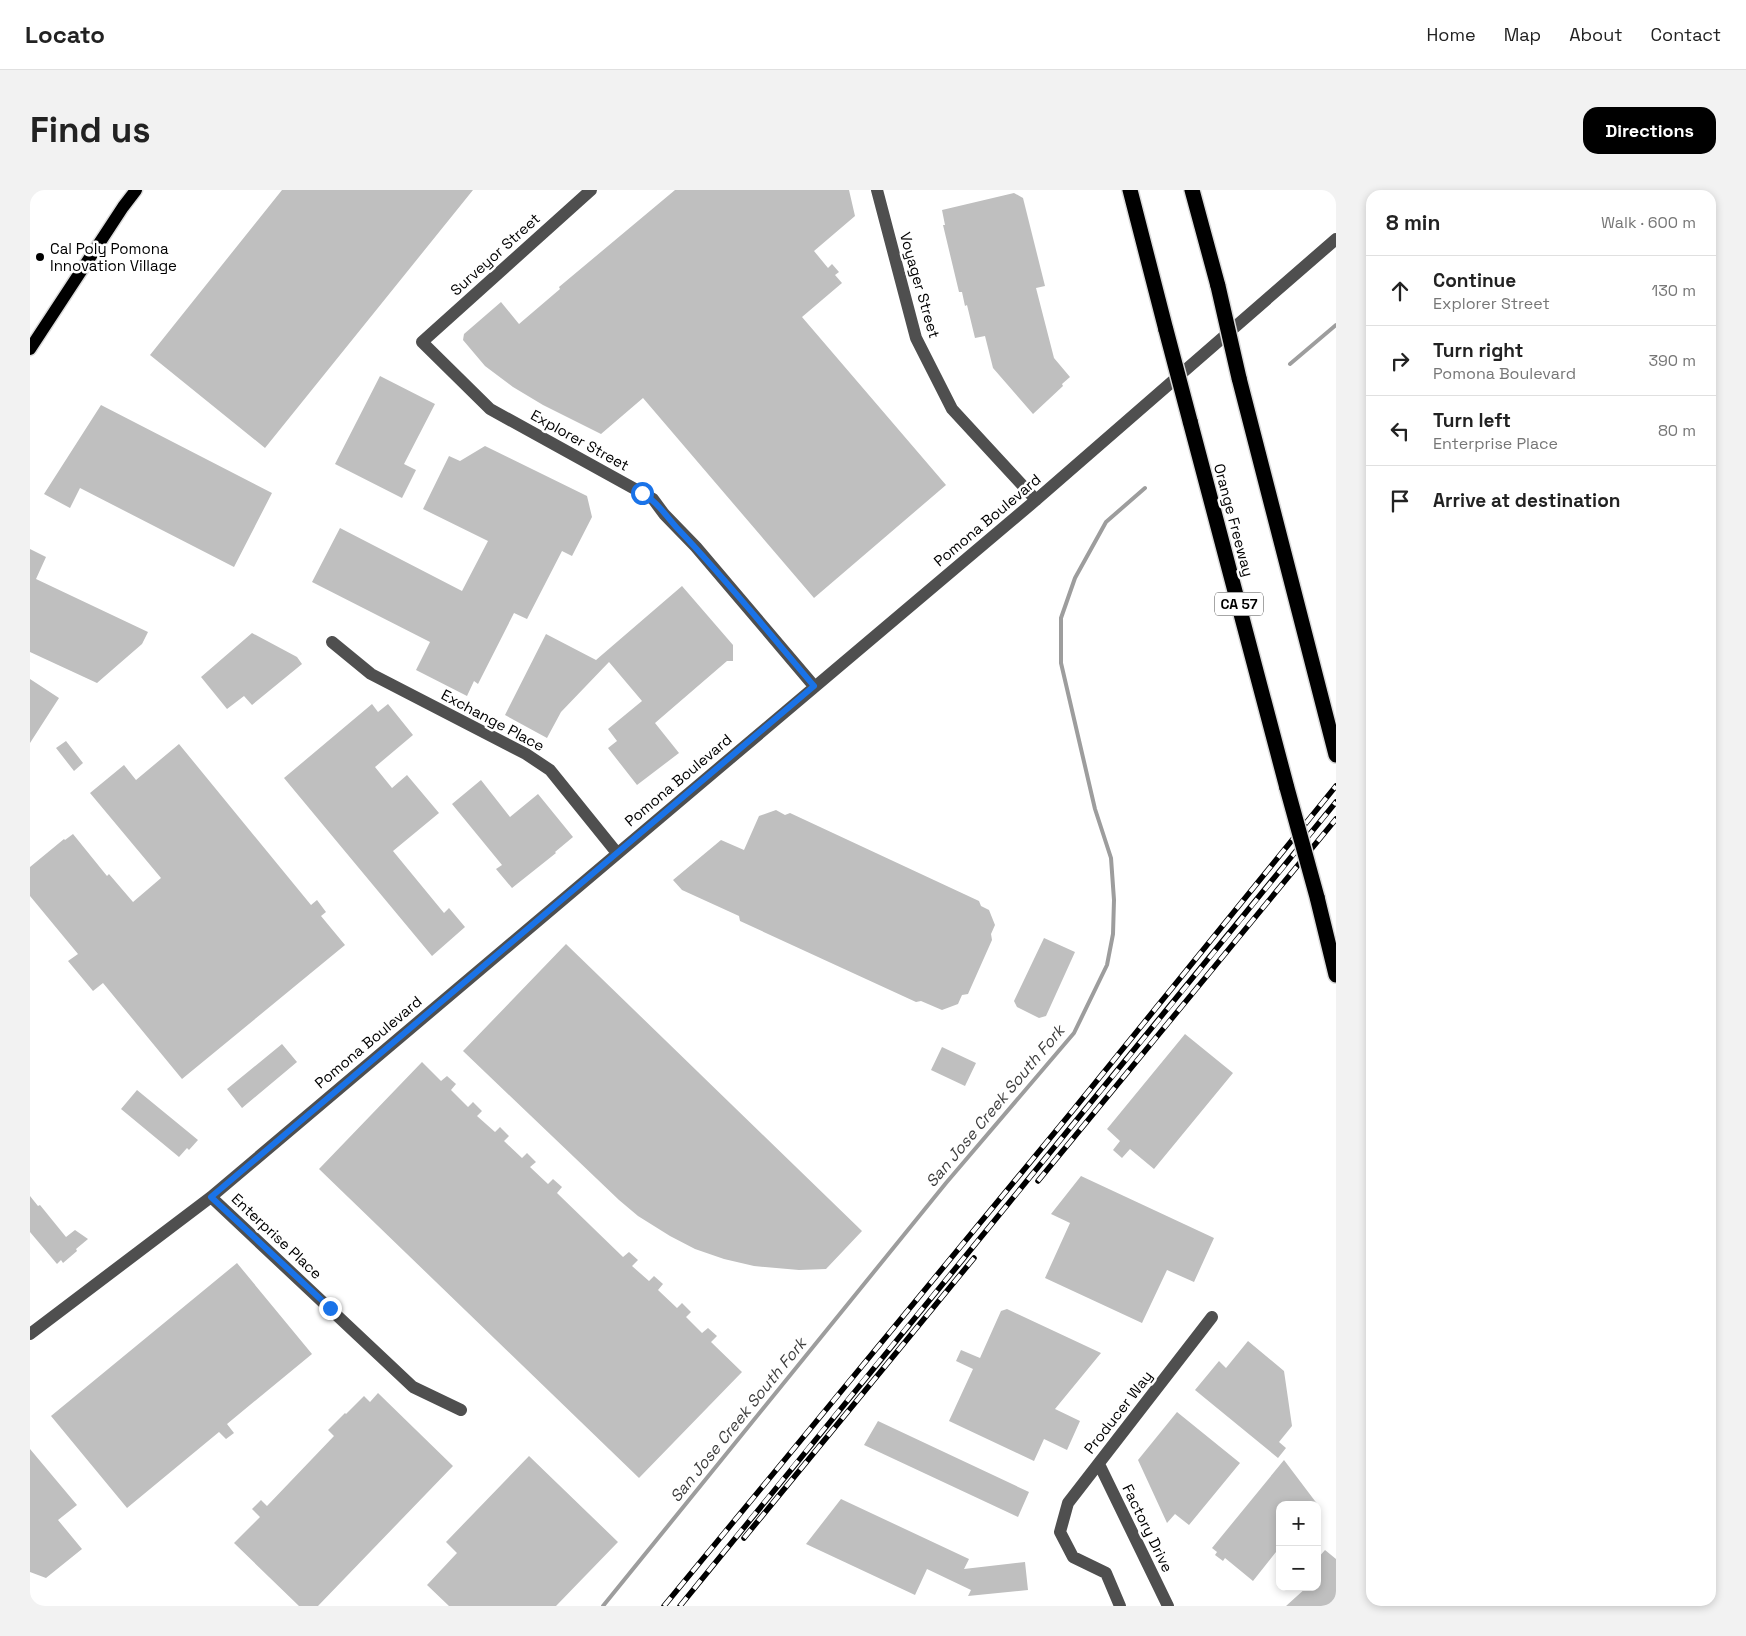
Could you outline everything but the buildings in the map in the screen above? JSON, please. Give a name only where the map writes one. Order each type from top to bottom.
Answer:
[{"type":"highway","name":"Orange Freeway","points":[[1130,190],[1336,975]]},
{"type":"highway","points":[[1192,190],[1218,286],[1239,378],[1334,748]]},
{"type":"main road","points":[[30,349],[136,190]]},
{"type":"street","name":"Surveyor Street","points":[[422,342],[591,190]]},
{"type":"street","name":"Voyager Street","points":[[877,190],[916,338],[952,409],[1036,500]]},
{"type":"street","name":"Pomona Boulevard","points":[[32,1326],[211,1197],[1036,500],[1336,239]]},
{"type":"street","name":"Explorer Street","points":[[422,342],[490,409],[653,499],[814,686]]},
{"type":"street","name":"Exchange Place","points":[[332,642],[371,674],[526,754],[550,770],[617,853]]},
{"type":"street","name":"Enterprise Place","points":[[211,1197],[414,1387],[461,1410]]},
{"type":"street","name":"Producer Way","points":[[1120,1606],[1106,1573],[1073,1557],[1060,1532],[1068,1503],[1212,1317]]},
{"type":"street","name":"Factory Drive","points":[[1099,1464],[1168,1606]]},
{"type":"waterway","name":"San Jose Creek South Fork","points":[[1290,364],[1336,325]]},
{"type":"waterway","name":"San Jose Creek South Fork","points":[[603,1606],[946,1183],[1074,1033],[1107,965],[1113,934],[1114,900],[1111,858],[1095,809],[1061,663],[1061,618],[1075,578],[1106,522],[1145,488]]},
{"type":"railway","points":[[664,1606],[1074,1109],[1336,786]]},
{"type":"railway","points":[[680,1606],[1336,802]]},
{"type":"railway","points":[[1038,1181],[1336,819]]},
{"type":"railway","points":[[744,1538],[974,1258]]},
{"type":"place","name":"Cal Poly Pomona Innovation Village","points":[[40,257]]},
{"type":"route","points":[[330,1308],[211,1197],[814,686],[696,547],[664,514],[653,499],[642,493]]}]
